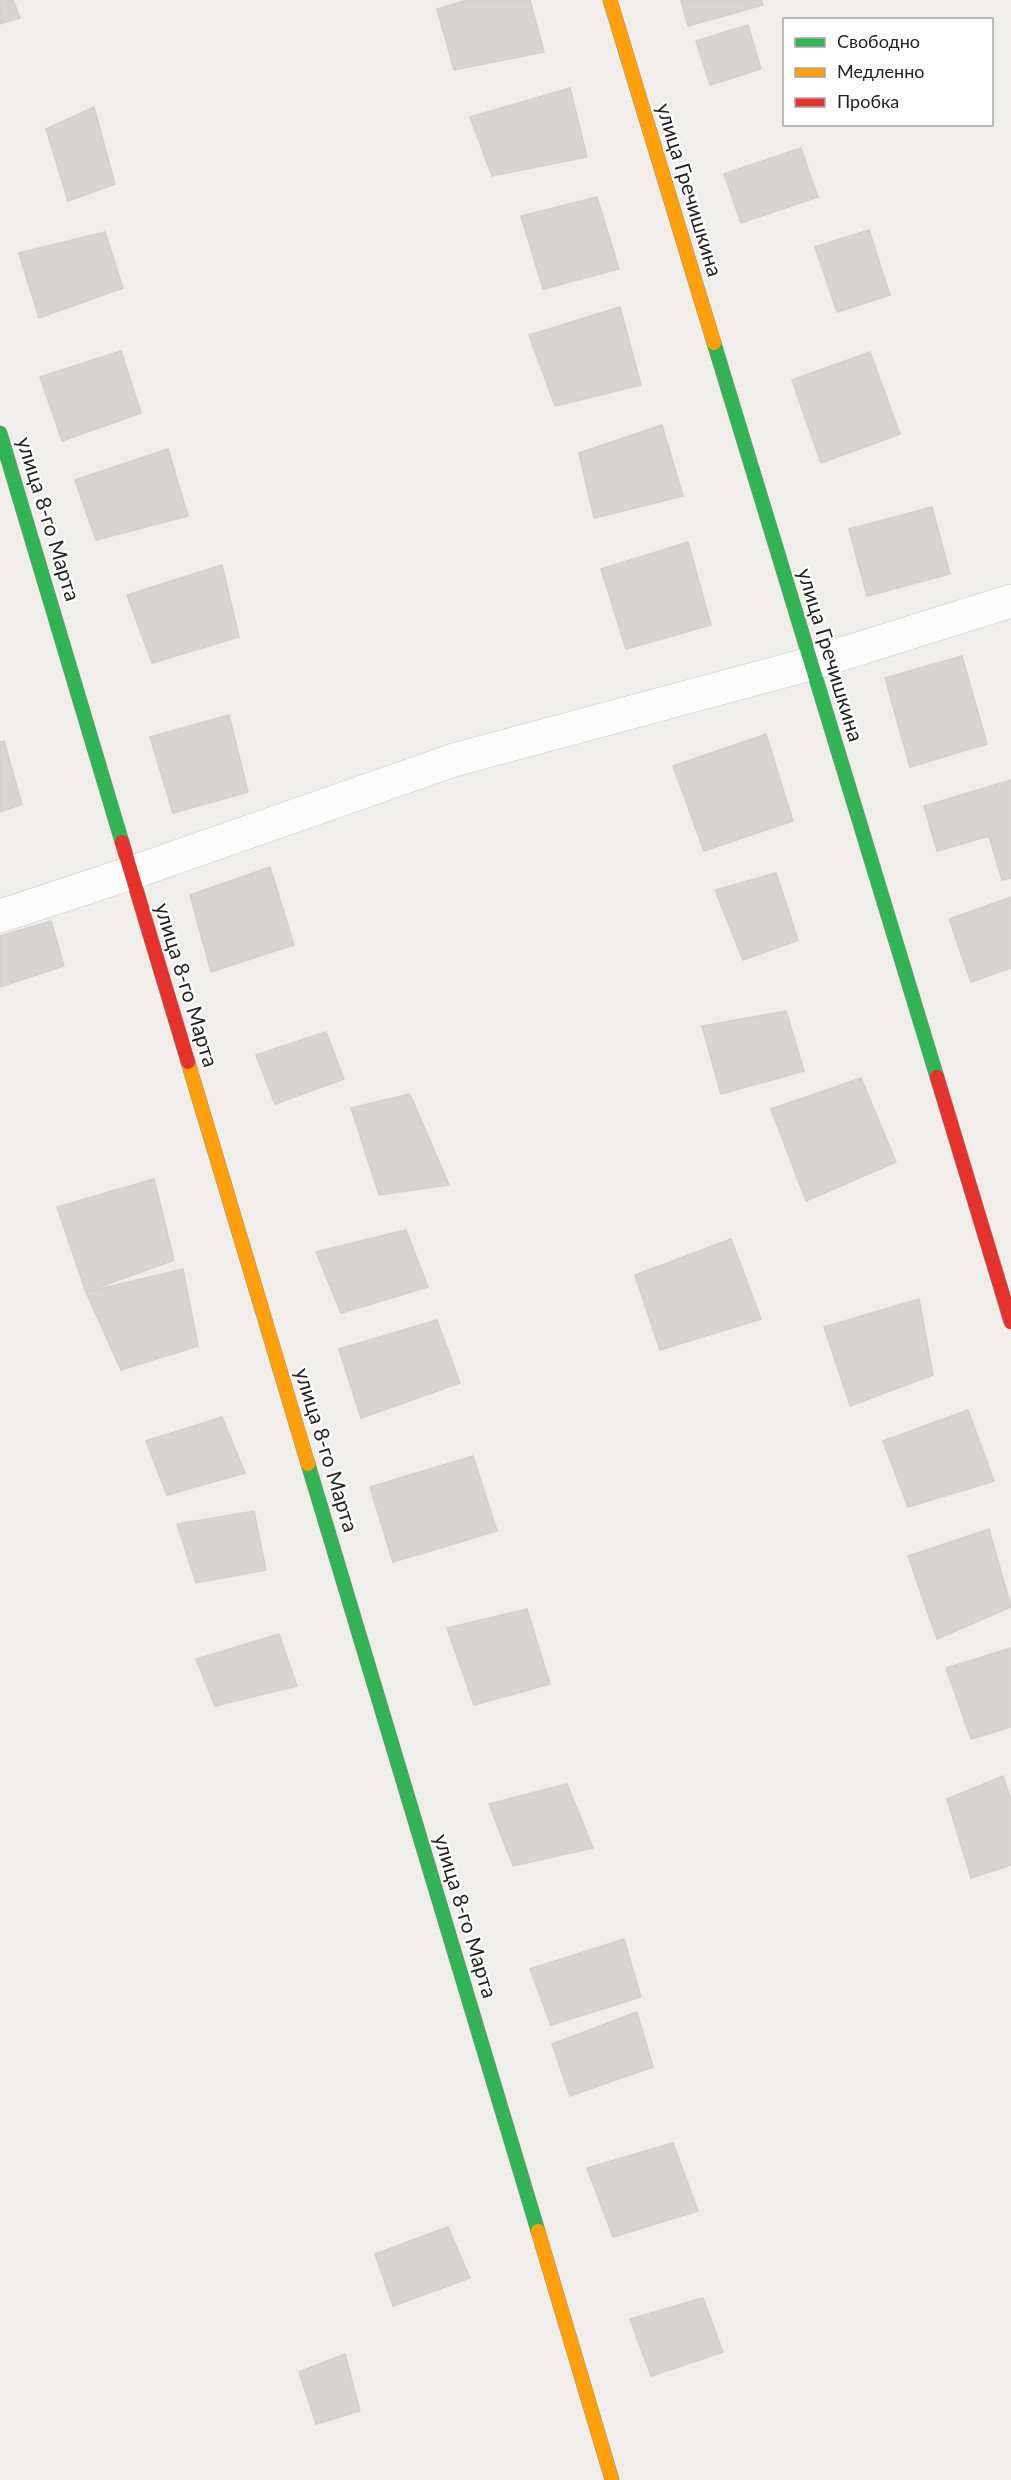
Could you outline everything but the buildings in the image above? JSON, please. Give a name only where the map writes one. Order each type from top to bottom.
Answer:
[{"type":"street","name":"улица Гречишкина","points":[[610,0],[1011,1322]]},
{"type":"street","name":"улица 8-го Марта","points":[[0,433],[612,2480]]},
{"type":"street","points":[[0,916],[131,873],[454,760],[810,664],[1011,601]]},
{"type":"traffic: fast","points":[[714,343],[937,1077]]},
{"type":"traffic: fast","points":[[0,433],[122,842]]},
{"type":"traffic: fast","points":[[308,1464],[538,2231]]},
{"type":"traffic: slow","points":[[610,0],[714,343]]},
{"type":"traffic: slow","points":[[188,1062],[308,1464]]},
{"type":"traffic: slow","points":[[538,2231],[612,2480]]},
{"type":"traffic: jam","points":[[122,842],[188,1062]]},
{"type":"traffic: jam","points":[[937,1077],[1011,1322]]}]
